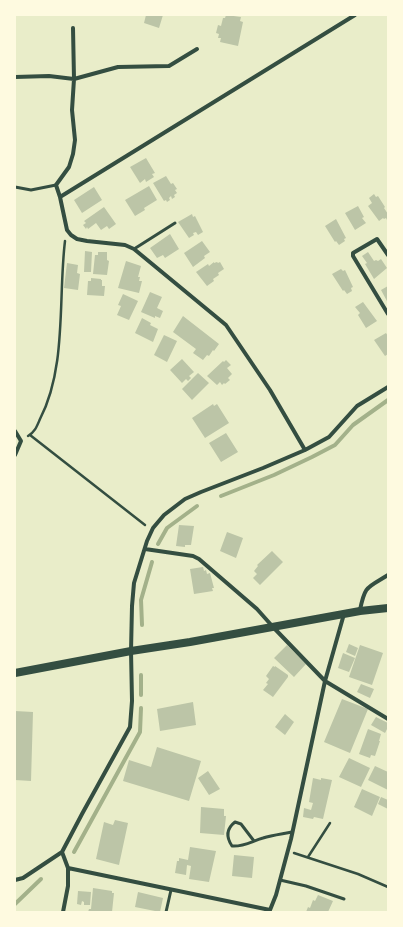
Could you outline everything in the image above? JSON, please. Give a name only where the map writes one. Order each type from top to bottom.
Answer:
[{"type":"main road","points":[[15,673],[360,611],[388,608]]},
{"type":"street","points":[[60,198],[355,15]]},
{"type":"street","points":[[73,28],[74,79],[72,110],[75,140],[69,167],[56,185],[67,230],[77,239],[125,245],[134,249],[226,325],[270,390],[305,450]]},
{"type":"street","points":[[15,77],[49,76],[74,79],[118,67],[169,66],[197,49]]},
{"type":"street","points":[[388,255],[377,239],[353,254],[388,314]]},
{"type":"street","points":[[15,880],[23,878],[62,852],[130,727],[132,701],[132,606],[134,582],[152,530],[164,515],[185,499],[305,450],[329,437],[357,406],[388,387]]},
{"type":"street","points":[[15,431],[21,441],[15,455]]},
{"type":"street","points":[[145,549],[193,556],[199,559],[257,608],[273,627],[325,681],[388,719]]},
{"type":"street","points":[[360,611],[363,592],[369,586],[388,575]]},
{"type":"street","points":[[68,868],[270,911],[276,896],[288,851],[325,681],[344,614]]},
{"type":"street","points":[[62,852],[68,868],[68,886],[63,912]]},
{"type":"lane","points":[[15,188],[31,190],[56,185]]},
{"type":"lane","points":[[134,249],[175,223]]},
{"type":"lane","points":[[254,841],[241,824],[235,822],[231,825],[227,833],[228,840],[232,846],[240,847],[278,834],[292,832]]},
{"type":"lane","points":[[280,880],[306,886],[344,899]]},
{"type":"lane","points":[[166,912],[171,890]]},
{"type":"path","points":[[21,441],[33,433],[43,414],[56,372],[67,230]]},
{"type":"path","points":[[30,435],[152,530]]},
{"type":"path","points":[[308,857],[330,823]]},
{"type":"path","points":[[288,851],[358,874],[388,887]]},
{"type":"building","points":[[146,15],[163,15],[159,28],[144,23]]},
{"type":"building","points":[[226,15],[241,17],[240,21],[243,22],[238,46],[220,42],[221,38],[218,38],[219,34],[216,33],[218,25],[221,26],[223,18],[225,18]]},
{"type":"building","points":[[146,158],[155,173],[152,174],[154,177],[146,182],[145,179],[140,183],[130,167]]},
{"type":"building","points":[[166,176],[171,184],[173,183],[177,189],[175,190],[177,193],[174,195],[175,197],[172,199],[171,196],[169,198],[170,200],[167,202],[166,200],[164,201],[153,183]]},
{"type":"building","points":[[149,186],[157,200],[135,216],[125,200]]},
{"type":"building","points":[[94,187],[102,200],[82,213],[74,200]]},
{"type":"building","points":[[374,194],[376,197],[378,196],[385,207],[384,208],[388,214],[387,220],[386,218],[383,218],[379,221],[368,206],[372,203],[369,198]]},
{"type":"building","points":[[358,206],[364,217],[362,218],[366,223],[355,230],[345,213]]},
{"type":"building","points":[[104,207],[116,224],[109,229],[107,226],[101,230],[96,223],[88,229],[87,227],[86,229],[83,225],[86,223],[84,221]]},
{"type":"building","points":[[192,214],[193,217],[195,216],[203,232],[198,235],[196,232],[193,233],[194,235],[189,238],[178,222]]},
{"type":"building","points":[[336,219],[346,238],[344,239],[345,241],[339,245],[336,241],[335,242],[325,226]]},
{"type":"building","points":[[170,234],[179,249],[165,258],[163,255],[157,258],[150,248]]},
{"type":"building","points":[[202,241],[210,252],[193,267],[184,253]]},
{"type":"building","points":[[85,251],[92,252],[91,272],[84,272]]},
{"type":"building","points":[[98,252],[107,252],[107,260],[109,261],[107,275],[93,274],[95,255],[98,255]]},
{"type":"building","points":[[368,252],[374,261],[381,259],[387,268],[374,279],[362,256]]},
{"type":"building","points":[[126,261],[141,266],[138,277],[140,277],[139,281],[142,281],[139,293],[118,288]]},
{"type":"building","points":[[214,262],[220,262],[224,269],[213,279],[214,281],[207,286],[196,272]]},
{"type":"building","points":[[67,263],[78,265],[77,273],[80,274],[78,290],[64,288]]},
{"type":"building","points":[[341,269],[343,271],[345,270],[353,287],[351,288],[352,291],[347,294],[344,290],[343,291],[332,274]]},
{"type":"building","points":[[91,278],[102,280],[102,286],[105,286],[104,296],[87,295],[88,281],[91,281]]},
{"type":"building","points":[[388,286],[388,303],[381,290]]},
{"type":"building","points":[[150,292],[162,297],[157,308],[163,311],[160,318],[155,316],[155,318],[141,312]]},
{"type":"building","points":[[123,294],[138,301],[129,320],[117,315],[121,306],[118,305]]},
{"type":"building","points":[[363,302],[377,321],[366,328],[358,315],[360,313],[355,307]]},
{"type":"building","points":[[183,316],[219,344],[209,356],[207,355],[203,360],[193,353],[196,349],[173,332]]},
{"type":"building","points":[[142,318],[151,323],[150,325],[158,329],[153,342],[135,333]]},
{"type":"building","points":[[386,333],[388,336],[388,354],[385,356],[374,340]]},
{"type":"building","points":[[164,335],[177,341],[167,362],[154,355]]},
{"type":"building","points":[[182,359],[194,372],[189,376],[191,378],[188,381],[186,379],[182,383],[170,370]]},
{"type":"building","points":[[226,360],[231,365],[227,368],[232,374],[228,378],[230,380],[225,384],[224,383],[222,385],[220,382],[217,385],[207,376]]},
{"type":"building","points":[[198,373],[209,383],[192,400],[182,389]]},
{"type":"building","points":[[213,404],[214,406],[217,404],[229,423],[205,438],[192,418]]},
{"type":"building","points":[[226,433],[238,452],[221,462],[209,443]]},
{"type":"building","points":[[179,525],[194,526],[191,545],[185,545],[185,547],[176,546]]},
{"type":"building","points":[[227,532],[243,538],[236,558],[220,551]]},
{"type":"building","points":[[272,551],[283,562],[260,585],[253,578],[257,574],[254,571],[258,566],[257,565]]},
{"type":"building","points":[[203,567],[207,574],[210,573],[214,588],[212,588],[213,591],[194,594],[190,569]]},
{"type":"building","points":[[349,644],[358,648],[355,656],[346,652]]},
{"type":"building","points":[[287,645],[306,664],[294,677],[274,658]]},
{"type":"building","points":[[360,645],[383,653],[372,685],[349,677]]},
{"type":"building","points":[[343,653],[355,658],[349,672],[338,668]]},
{"type":"building","points":[[273,666],[288,675],[288,677],[273,697],[263,690],[268,684],[266,683],[269,679],[266,676]]},
{"type":"building","points":[[361,684],[374,689],[370,698],[357,692]]},
{"type":"building","points":[[342,699],[368,709],[350,753],[324,742]]},
{"type":"building","points":[[193,702],[196,725],[160,731],[157,709]]},
{"type":"building","points":[[15,711],[33,712],[31,781],[15,780]]},
{"type":"building","points":[[285,714],[294,722],[285,735],[275,727]]},
{"type":"building","points":[[376,717],[388,723],[385,733],[371,725]]},
{"type":"building","points":[[368,729],[381,734],[375,756],[371,755],[370,758],[359,754]]},
{"type":"building","points":[[157,747],[201,761],[189,801],[123,781],[129,760],[151,767]]},
{"type":"building","points":[[349,758],[370,768],[361,787],[339,777]]},
{"type":"building","points":[[375,766],[388,772],[388,790],[368,780]]},
{"type":"building","points":[[208,771],[220,789],[209,795],[198,778]]},
{"type":"building","points":[[313,778],[332,780],[323,819],[303,817],[304,808],[311,810],[313,803],[309,802]]},
{"type":"building","points":[[362,789],[380,797],[372,816],[354,807]]},
{"type":"building","points":[[381,797],[388,800],[388,809],[378,804]]},
{"type":"building","points":[[201,807],[224,809],[224,816],[226,816],[224,835],[200,833]]},
{"type":"building","points":[[115,820],[128,823],[119,865],[96,859],[104,822],[113,825]]},
{"type":"building","points":[[190,847],[216,851],[209,882],[189,879],[191,866],[187,865],[186,875],[175,873],[179,858],[188,860]]},
{"type":"building","points":[[234,855],[254,857],[252,878],[232,876]]},
{"type":"building","points":[[93,888],[112,891],[112,893],[114,893],[112,912],[88,912],[89,909],[91,909]]},
{"type":"building","points":[[78,891],[91,892],[90,905],[84,905],[84,902],[82,901],[81,905],[77,904]]},
{"type":"building","points":[[138,892],[163,898],[160,912],[135,907]]},
{"type":"building","points":[[318,895],[333,901],[328,912],[306,912],[308,907],[310,908],[313,900],[315,901]]},
{"type":"waterway","points":[[221,496],[274,475],[335,445],[353,425],[388,400]]},
{"type":"waterway","points":[[158,544],[167,528],[197,506]]},
{"type":"waterway","points":[[142,625],[141,600],[152,562]]},
{"type":"waterway","points":[[141,675],[141,695]]},
{"type":"waterway","points":[[74,852],[140,732],[141,708]]},
{"type":"waterway","points":[[15,904],[41,879]]}]
